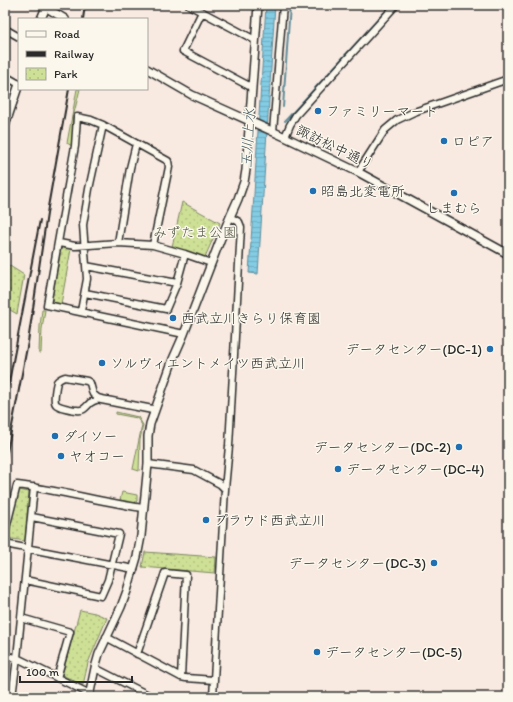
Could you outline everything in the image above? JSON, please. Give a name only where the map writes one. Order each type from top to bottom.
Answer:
[{"type":"street","points":[[189,5],[255,40]]},
{"type":"street","points":[[5,656],[17,658],[90,695],[99,654],[121,607],[137,557],[141,536],[148,464],[148,436],[150,424],[220,238],[244,182],[258,5]]},
{"type":"street","points":[[271,131],[284,5]]},
{"type":"street","points":[[285,137],[296,115],[396,5]]},
{"type":"street","points":[[41,18],[45,6],[63,18]]},
{"type":"street","points":[[202,12],[182,51],[252,87]]},
{"type":"street","points":[[5,29],[18,36]]},
{"type":"street","name":"諏訪松中通り","points":[[148,70],[192,95],[358,172],[508,254]]},
{"type":"street","points":[[5,76],[18,83]]},
{"type":"street","points":[[358,172],[385,130],[397,120],[414,112],[508,79]]},
{"type":"street","points":[[5,126],[18,87]]},
{"type":"street","points":[[5,99],[13,103]]},
{"type":"street","points":[[153,244],[169,167],[168,161],[103,125],[91,120],[77,117],[75,146],[48,305],[184,334]]},
{"type":"street","points":[[81,312],[87,279],[83,225],[103,125]]},
{"type":"street","points":[[118,243],[130,168],[136,144]]},
{"type":"street","points":[[213,697],[241,227],[239,222],[230,217]]},
{"type":"street","points":[[58,242],[75,246],[118,243],[153,244],[211,263]]},
{"type":"street","points":[[85,293],[166,309],[177,283],[185,254]]},
{"type":"street","points":[[86,266],[177,283]]},
{"type":"street","points":[[95,401],[90,383],[87,381],[65,377],[61,378],[58,382],[54,400],[59,406],[78,410],[88,407],[95,401],[155,410]]},
{"type":"street","points":[[148,464],[194,470],[220,484],[225,489]]},
{"type":"street","points":[[5,532],[16,485],[34,487],[143,508]]},
{"type":"street","points":[[12,697],[34,487]]},
{"type":"street","points":[[25,580],[101,596],[108,580],[118,534],[32,516]]},
{"type":"street","points":[[5,544],[134,570]]},
{"type":"street","points":[[137,654],[165,573],[186,575],[181,677]]},
{"type":"street","points":[[21,618],[70,632],[57,678]]},
{"type":"street","points":[[106,637],[181,677],[214,680]]},
{"type":"street","points":[[95,668],[152,697]]},
{"type":"green space","points":[[77,90],[80,90],[73,117],[72,146],[67,143]]},
{"type":"green space","name":"みずたま公園","points":[[182,202],[220,223],[205,257],[172,247]]},
{"type":"green space","points":[[63,247],[71,249],[61,304],[53,302],[52,298],[61,249]]},
{"type":"green space","points":[[5,263],[24,275],[17,314],[5,307]]},
{"type":"green space","points":[[42,310],[45,310],[42,329],[41,353],[39,353],[40,326]]},
{"type":"green space","points":[[116,412],[138,417],[143,425],[140,440],[139,471],[133,469],[142,425],[137,418],[116,414]]},
{"type":"green space","points":[[19,490],[29,492],[25,541],[7,538]]},
{"type":"green space","points":[[122,492],[137,495],[137,501],[134,503],[120,500]]},
{"type":"green space","points":[[145,552],[216,557],[215,573],[142,567]]},
{"type":"green space","points":[[80,610],[95,613],[107,618],[88,663],[83,685],[62,675]]},
{"type":"water","points":[[266,5],[275,5],[258,274],[249,273]]},
{"type":"waterway","points":[[283,107],[290,5]]},
{"type":"waterway","points":[[285,121],[391,5]]},
{"type":"railway","points":[[83,18],[85,5]]},
{"type":"railway","points":[[5,463],[28,342],[48,207],[69,90]]},
{"type":"railway","points":[[5,403],[40,220]]},
{"type":"place","name":"ファミリーマート","points":[[318,111]]},
{"type":"place","name":"ロピア","points":[[444,141]]},
{"type":"place","name":"昭島北変電所","points":[[313,191]]},
{"type":"place","name":"しまむら","points":[[454,193]]},
{"type":"place","name":"西武立川きらり保育園","points":[[173,318]]},
{"type":"place","name":"データセンター(DC-1)","points":[[490,349]]},
{"type":"place","name":"ソルヴィエントメイツ西武立川","points":[[102,363]]},
{"type":"place","name":"ダイソー","points":[[55,436]]},
{"type":"place","name":"データセンター(DC-2)","points":[[459,447]]},
{"type":"place","name":"ヤオコー","points":[[61,456]]},
{"type":"place","name":"データセンター(DC-4)","points":[[338,469]]},
{"type":"place","name":"プラウド西武立川","points":[[206,520]]},
{"type":"place","name":"データセンター(DC-3)","points":[[434,563]]},
{"type":"place","name":"データセンター(DC-5)","points":[[317,652]]},
{"type":"water label","name":"玉川上水","points":[[248,138]]}]
